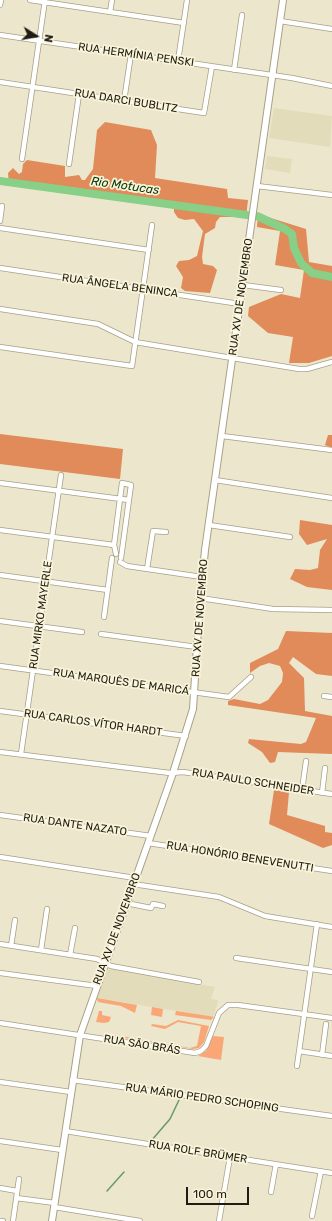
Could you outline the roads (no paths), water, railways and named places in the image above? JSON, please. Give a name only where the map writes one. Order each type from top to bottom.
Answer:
[{"type":"main road","name":"RUA XV DE NOVEMBRO","points":[[52,1221],[72,1080],[80,1035],[186,736],[193,709],[202,578],[283,0]]},
{"type":"street","points":[[0,5],[1,0]]},
{"type":"street","points":[[30,0],[45,1],[184,23]]},
{"type":"street","points":[[110,12],[112,0]]},
{"type":"street","points":[[178,62],[187,0]]},
{"type":"street","points":[[22,159],[45,1]]},
{"type":"street","points":[[234,70],[242,15]]},
{"type":"street","points":[[280,21],[332,29]]},
{"type":"street","name":"RUA HERMÍNIA PENSKI","points":[[0,35],[272,75],[332,86]]},
{"type":"street","points":[[124,101],[131,54]]},
{"type":"street","name":"RUA DARCI BUBLITZ","points":[[0,82],[204,113],[212,66]]},
{"type":"street","points":[[69,164],[79,94]]},
{"type":"street","points":[[257,186],[332,195]]},
{"type":"street","points":[[0,221],[2,206]]},
{"type":"street","points":[[0,347],[132,366],[152,225]]},
{"type":"street","points":[[0,228],[149,250]]},
{"type":"street","name":"RUA ÂNGELA BENINCA","points":[[0,268],[240,304]]},
{"type":"street","points":[[243,285],[281,290]]},
{"type":"street","points":[[0,310],[98,324],[135,342],[303,369],[332,362]]},
{"type":"street","points":[[222,436],[332,450]]},
{"type":"street","name":"RUA MIRKO MAYERLE","points":[[21,754],[61,475]]},
{"type":"street","points":[[215,480],[332,498]]},
{"type":"street","points":[[0,483],[129,500]]},
{"type":"street","points":[[121,560],[131,484],[122,483],[114,545],[116,554],[119,554],[121,560],[128,566],[202,578]]},
{"type":"street","points":[[209,525],[290,537]]},
{"type":"street","points":[[0,530],[114,545]]},
{"type":"street","points":[[147,569],[153,530],[166,532]]},
{"type":"street","points":[[104,617],[112,558],[116,554]]},
{"type":"street","points":[[112,558],[114,562],[121,560]]},
{"type":"street","points":[[0,576],[108,590]]},
{"type":"street","points":[[200,598],[273,609],[332,610]]},
{"type":"street","points":[[0,621],[82,632]]},
{"type":"street","points":[[102,634],[197,647]]},
{"type":"street","name":"RUA MARQUÊS DE MARICÁ","points":[[0,666],[229,697],[251,677]]},
{"type":"street","points":[[324,696],[332,697]]},
{"type":"street","name":"RUA CARLOS VÍTOR HARDT","points":[[0,711],[186,736]]},
{"type":"street","name":"RUA PAULO SCHNEIDER","points":[[0,752],[173,773],[183,772],[332,794]]},
{"type":"street","points":[[302,790],[306,761]]},
{"type":"street","points":[[322,793],[325,768]]},
{"type":"street","name":"RUA DANTE NAZATO","points":[[0,814],[151,836]]},
{"type":"street","name":"RUA HONÓRIO BENEVENUTTI","points":[[148,843],[332,872]]},
{"type":"street","points":[[0,857],[218,897],[265,916],[332,927]]},
{"type":"street","points":[[126,904],[151,908],[152,904],[163,906]]},
{"type":"street","points":[[41,950],[47,909]]},
{"type":"street","points":[[12,946],[15,920]]},
{"type":"street","points":[[296,1066],[317,924]]},
{"type":"street","points":[[70,955],[75,928]]},
{"type":"street","points":[[0,944],[97,959],[111,966],[199,982]]},
{"type":"street","points":[[236,958],[332,972]]},
{"type":"street","points":[[0,973],[97,986]]},
{"type":"street","name":"RUA SÃO BRÁS","points":[[0,1023],[191,1053],[199,1052],[204,1049],[220,1013],[228,1005],[304,1014]]},
{"type":"street","points":[[304,1014],[332,1018]]},
{"type":"street","points":[[322,1055],[326,1024]]},
{"type":"street","points":[[299,1051],[332,1056]]},
{"type":"street","name":"RUA MÁRIO PEDRO SCHOPING","points":[[72,1080],[332,1116]]},
{"type":"street","points":[[0,1082],[71,1092]]},
{"type":"street","name":"RUA ROLF BRÜMER","points":[[65,1131],[332,1172]]},
{"type":"street","points":[[0,1141],[62,1150]]},
{"type":"street","points":[[219,1221],[230,1157]]},
{"type":"street","points":[[271,1192],[276,1164]]},
{"type":"street","points":[[312,1216],[320,1171]]},
{"type":"street","points":[[13,1221],[19,1179]]},
{"type":"street","points":[[0,1188],[17,1191]]},
{"type":"street","points":[[16,1198],[140,1221]]},
{"type":"waterway","name":"Rio Motucas","points":[[0,181],[247,215]]},
{"type":"waterway","name":"Rio Motucas","points":[[257,216],[285,229],[292,234],[294,248],[301,263],[312,273],[332,277]]},
{"type":"waterway","points":[[151,1141],[170,1119],[179,1100]]},
{"type":"waterway","points":[[107,1191],[124,1172]]}]
